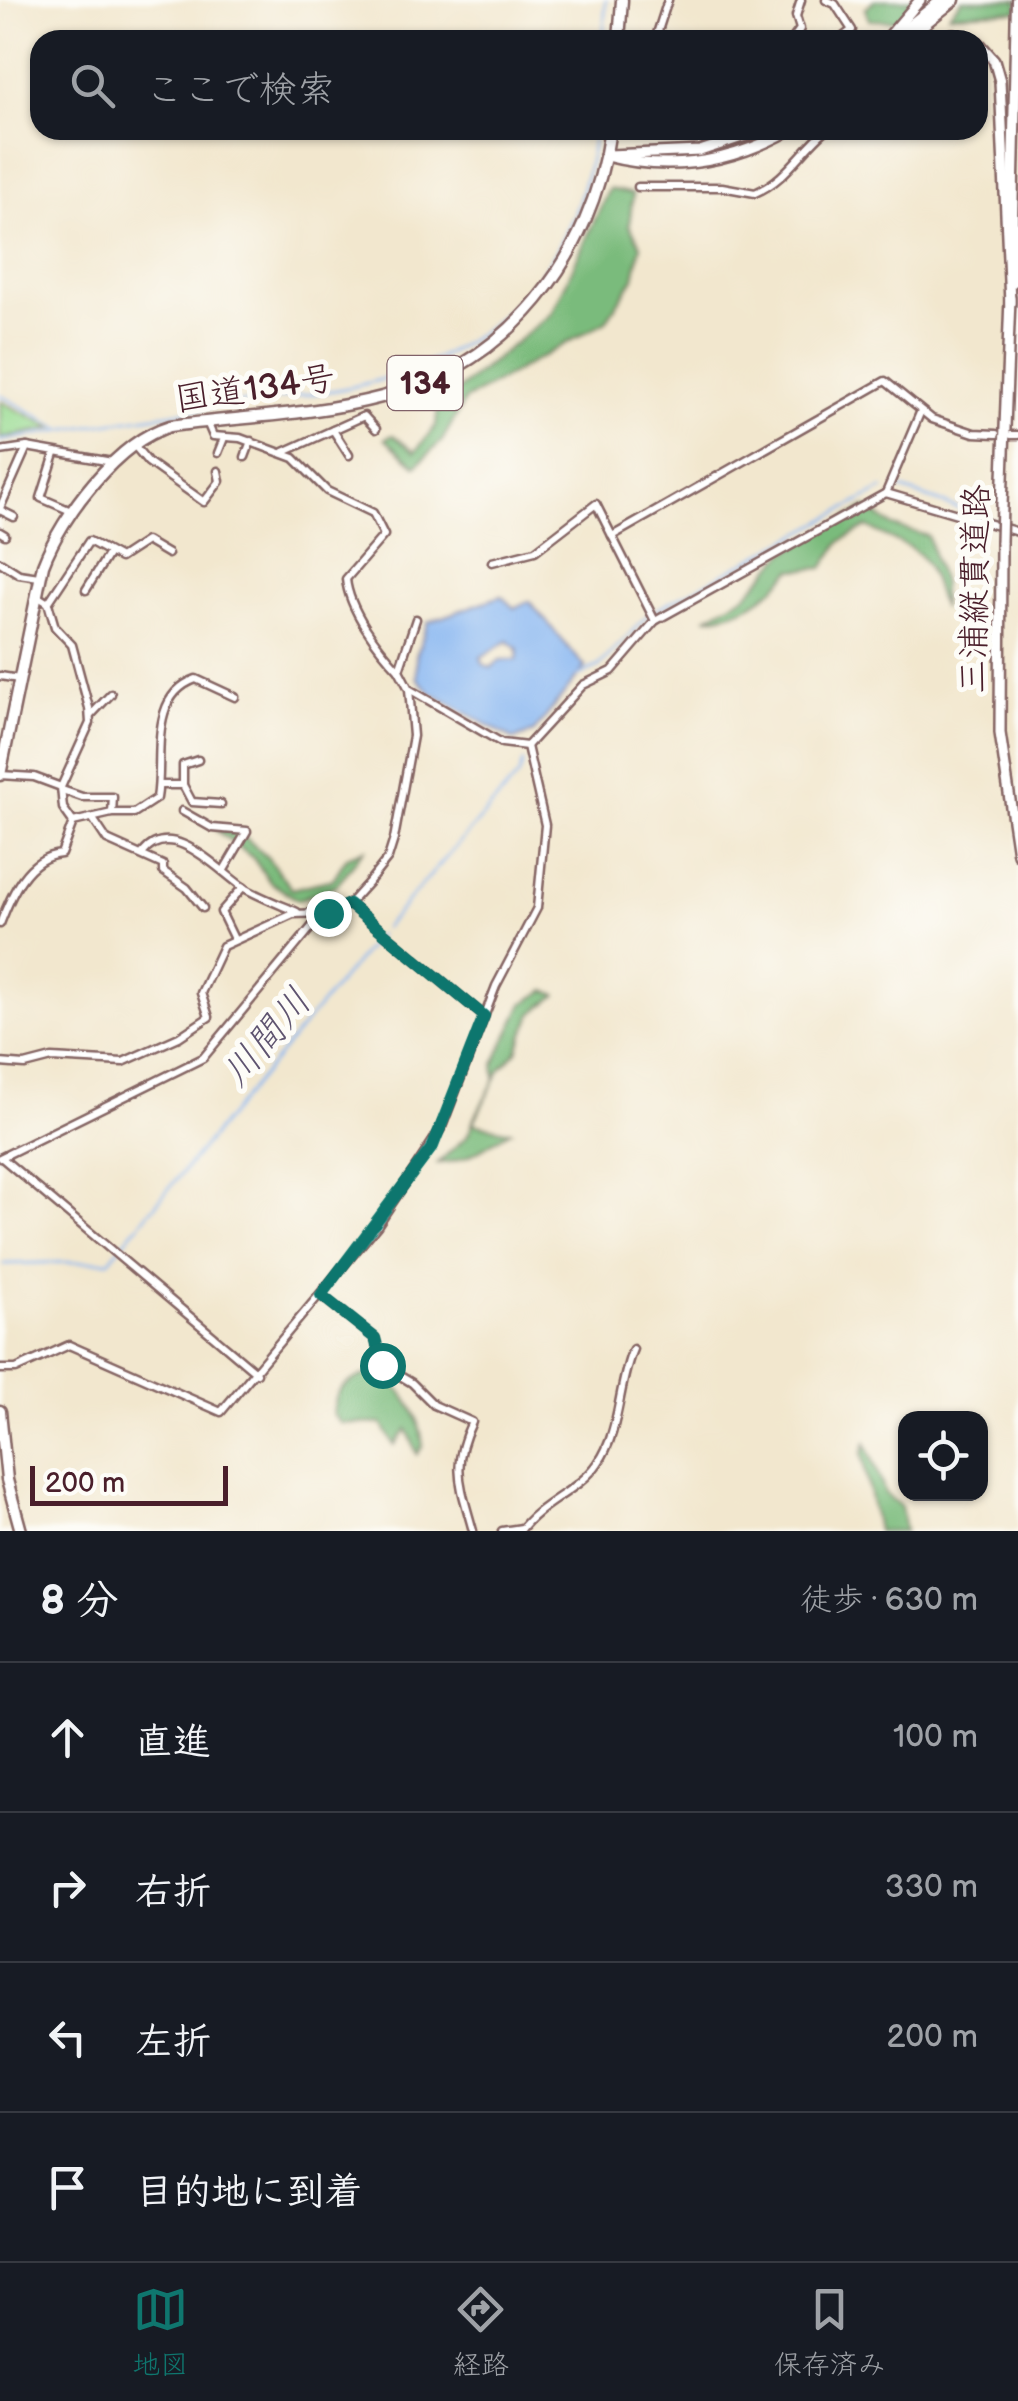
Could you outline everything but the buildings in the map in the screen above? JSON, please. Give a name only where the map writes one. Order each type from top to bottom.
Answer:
[{"type":"highway","points":[[620,30],[622,0]]},
{"type":"highway","points":[[902,30],[942,0]]},
{"type":"highway","points":[[916,30],[954,0]]},
{"type":"highway","points":[[1011,265],[1017,0]]},
{"type":"highway","points":[[1015,166],[1018,131]]},
{"type":"highway","name":"国道134号","points":[[0,775],[39,577],[48,551],[112,462],[155,430],[378,398],[429,382],[484,352],[537,303],[558,274],[586,221],[608,140]]},
{"type":"highway","points":[[0,1411],[4,1482],[22,1531]]},
{"type":"main road","points":[[897,30],[920,0]]},
{"type":"main road","points":[[988,54],[1000,81],[1010,304]]},
{"type":"main road","points":[[606,156],[700,152],[734,140]]},
{"type":"main road","points":[[606,156],[666,163],[708,162],[770,140]]},
{"type":"main road","points":[[1011,291],[1018,226]]},
{"type":"main road","name":"三浦縦貫道路","points":[[1011,265],[1001,542],[1000,716],[1018,854]]},
{"type":"street","points":[[658,30],[668,0]]},
{"type":"street","points":[[799,30],[796,16],[801,0]]},
{"type":"street","points":[[826,0],[836,4],[852,30]]},
{"type":"street","points":[[638,187],[722,187],[755,193],[791,170],[796,158],[815,140]]},
{"type":"street","points":[[612,536],[886,380],[913,399],[920,413],[974,433],[996,434]]},
{"type":"street","points":[[886,493],[920,413]]},
{"type":"street","points":[[283,452],[364,416],[376,429]]},
{"type":"street","points":[[144,853],[157,844],[176,841],[224,870],[243,888],[297,912],[328,913],[349,904],[388,858],[415,722],[409,689],[400,670],[381,651],[347,591],[346,579],[384,535],[380,522],[363,506],[327,491],[283,452],[251,441],[213,436],[206,422]]},
{"type":"street","points":[[333,430],[349,455]]},
{"type":"street","points":[[218,453],[224,438]]},
{"type":"street","points":[[245,457],[251,441]]},
{"type":"street","points":[[132,444],[148,462],[204,502],[220,482],[218,471]]},
{"type":"street","points":[[0,451],[27,447],[112,462]]},
{"type":"street","points":[[14,517],[0,509],[27,447]]},
{"type":"street","points":[[55,454],[41,498],[74,513]]},
{"type":"street","points":[[527,746],[583,686],[612,671],[655,621],[886,493],[905,495],[1018,532]]},
{"type":"street","points":[[492,562],[535,550],[596,504],[655,621]]},
{"type":"street","points":[[48,603],[84,544],[94,542],[108,553],[125,557],[146,542],[168,554]]},
{"type":"street","points":[[86,590],[108,553]]},
{"type":"street","points":[[0,562],[19,574],[39,577]]},
{"type":"street","points":[[36,596],[48,603],[55,626],[72,645],[90,717]]},
{"type":"street","points":[[400,670],[416,619]]},
{"type":"street","points":[[0,676],[20,679]]},
{"type":"street","points":[[73,822],[112,812],[146,809],[156,798],[160,729],[164,712],[181,689],[196,679],[234,697]]},
{"type":"street","points":[[409,689],[502,743],[527,746]]},
{"type":"street","points":[[73,822],[63,808],[61,789],[90,717],[111,694]]},
{"type":"street","points":[[0,1369],[16,1368],[69,1345],[221,1412],[257,1373],[433,1146],[484,1016],[537,908],[545,825],[527,746]]},
{"type":"street","points":[[198,760],[182,765],[184,784],[192,802],[221,804]]},
{"type":"street","points":[[0,775],[34,777],[82,797],[113,797],[112,812]]},
{"type":"street","points":[[159,785],[184,784]]},
{"type":"street","points":[[182,811],[212,828],[247,830],[224,870]]},
{"type":"street","points":[[93,819],[107,840],[144,853],[162,865],[163,872],[187,888],[203,908]]},
{"type":"street","points":[[0,924],[25,874],[47,855],[62,854],[73,822]]},
{"type":"street","points":[[234,939],[221,912],[243,888]]},
{"type":"street","points":[[349,904],[484,1016]]},
{"type":"street","points":[[0,1063],[25,1065],[52,1058],[123,1062],[179,1037],[210,1017],[201,993],[223,946],[297,912]]},
{"type":"street","points":[[257,1373],[1,1158],[203,1058],[328,913]]},
{"type":"street","points":[[321,1295],[375,1338],[382,1365],[412,1382],[434,1405],[472,1422],[458,1456],[460,1490],[474,1531]]},
{"type":"street","points":[[502,1531],[521,1529],[598,1464],[606,1450],[618,1391],[633,1349]]},
{"type":"green space","points":[[875,0],[930,0],[908,21],[869,20],[865,9]]},
{"type":"green space","points":[[962,0],[1018,0],[1018,11],[949,14]]},
{"type":"green space","points":[[609,189],[633,194],[629,225],[641,245],[634,278],[606,321],[465,400],[442,441],[416,466],[385,439],[393,435],[415,452],[436,425],[438,406],[552,313]]},
{"type":"green space","points":[[0,401],[53,428],[0,438]]},
{"type":"green space","points":[[866,507],[893,526],[928,536],[942,584],[942,609],[930,572],[919,554],[867,527],[841,541],[823,568],[792,570],[753,603],[732,613],[705,618],[746,595],[785,553]]},
{"type":"green space","points":[[216,830],[237,830],[267,857],[292,889],[333,879],[347,857],[364,850],[337,885],[298,900],[270,882],[253,858]]},
{"type":"green space","points":[[546,990],[557,995],[532,1014],[517,1051],[492,1086],[494,1064],[523,1004]]},
{"type":"green space","points":[[473,1123],[511,1131],[467,1157],[438,1163],[467,1136]]},
{"type":"green space","points":[[369,1374],[391,1383],[408,1400],[423,1446],[417,1454],[407,1429],[394,1445],[382,1424],[341,1423],[333,1415],[335,1399],[342,1388]]},
{"type":"green space","points":[[866,1443],[885,1493],[901,1507],[905,1531],[877,1531],[862,1454]]},
{"type":"water","points":[[501,596],[514,608],[529,601],[585,667],[534,732],[514,740],[430,692],[417,678],[416,656],[428,622]],"holes":[[[508,641],[518,649],[517,660],[500,660],[491,668],[483,664],[481,657]]]},
{"type":"waterway","points":[[604,30],[606,0]]},
{"type":"waterway","points":[[0,441],[342,389],[427,363],[500,318],[530,289],[573,218],[592,140]]},
{"type":"waterway","points":[[0,395],[63,430]]},
{"type":"waterway","name":"川間川","points":[[896,487],[998,522]]},
{"type":"waterway","name":"川間川","points":[[654,611],[883,489]]},
{"type":"waterway","name":"川間川","points":[[579,675],[599,666],[648,615]]},
{"type":"waterway","name":"川間川","points":[[384,928],[519,775],[523,762]]},
{"type":"waterway","name":"川間川","points":[[4,1264],[109,1261],[379,934]]},
{"type":"route","points":[[328,913],[349,904],[484,1016],[433,1146],[398,1190],[377,1226],[321,1295],[375,1338],[382,1365]]}]
